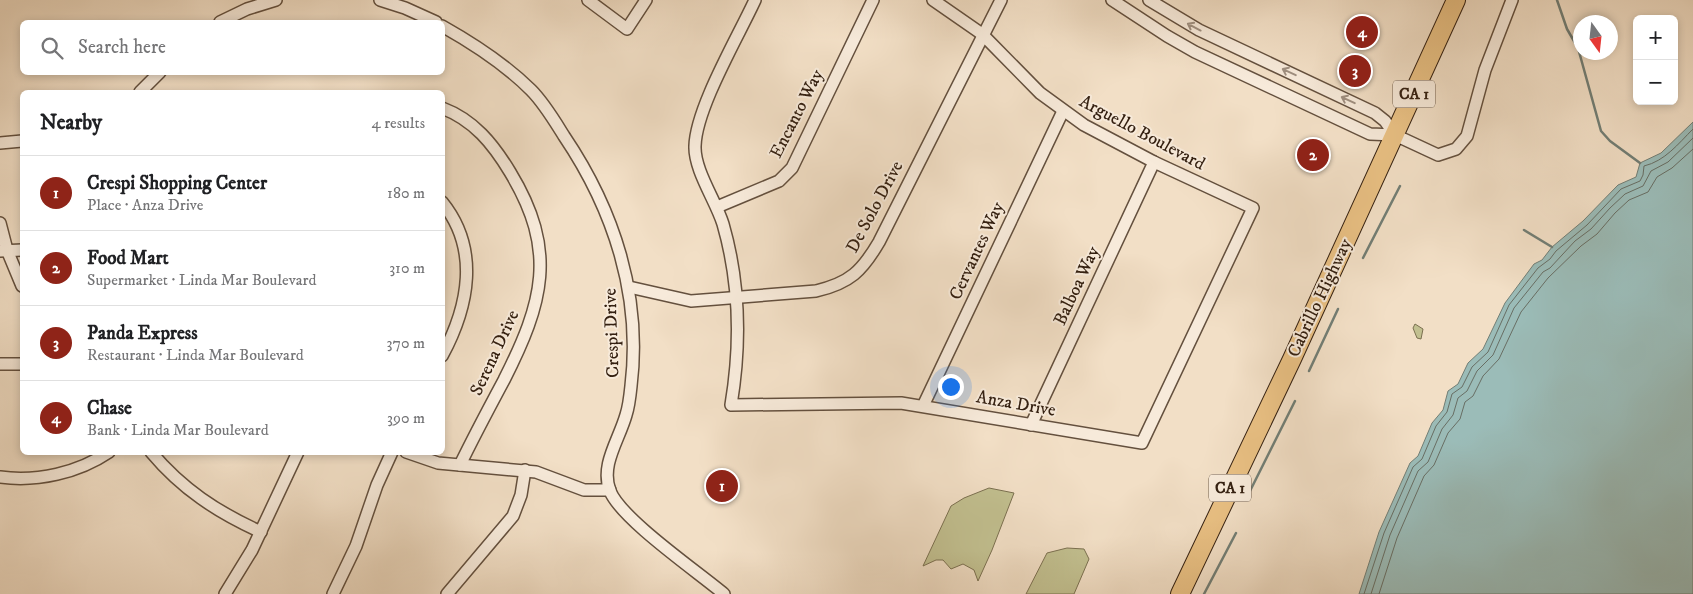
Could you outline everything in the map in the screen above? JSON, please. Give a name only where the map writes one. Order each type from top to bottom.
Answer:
[{"type":"highway","name":"Cabrillo Highway","points":[[1180,594],[1395,136],[1456,0]]},
{"type":"street","points":[[224,20],[246,9],[276,0]]},
{"type":"street","points":[[380,0],[405,8],[432,20]]},
{"type":"street","points":[[588,0],[627,29],[646,0]]},
{"type":"street","points":[[736,298],[729,247],[717,206],[698,165],[695,148],[697,131],[703,110],[755,0]]},
{"type":"street","name":"Encanto Way","points":[[717,206],[779,181],[792,168],[873,0]]},
{"type":"street","name":"Arguello Boulevard","points":[[933,0],[982,34],[1020,74],[1062,111],[1106,138],[1253,208]]},
{"type":"street","name":"De Solo Drive","points":[[629,287],[692,301],[816,291],[832,287],[852,278],[866,264],[1000,0]]},
{"type":"street","points":[[1112,0],[1195,52],[1370,134],[1395,136],[1438,155],[1453,151],[1463,142],[1471,125],[1485,70],[1511,3]]},
{"type":"street","points":[[1149,0],[1199,30],[1375,113],[1385,121],[1395,136]]},
{"type":"street","name":"Crespi Drive","points":[[445,28],[504,67],[533,92],[575,152],[599,196],[620,251],[629,287],[632,319],[632,381],[626,414],[608,464],[610,490],[625,513],[724,594]]},
{"type":"street","points":[[142,90],[157,75]]},
{"type":"street","name":"Serena Drive","points":[[445,109],[453,112],[477,129],[505,164],[527,203],[536,230],[540,258],[538,288],[528,331],[460,464]]},
{"type":"street","name":"Cervantes Way","points":[[923,406],[1062,111]]},
{"type":"street","points":[[0,143],[20,141]]},
{"type":"street","name":"Balboa Way","points":[[1031,425],[1154,162]]},
{"type":"street","points":[[445,205],[451,212],[462,237],[468,277],[462,311],[445,349]]},
{"type":"street","name":"Anza Drive","points":[[736,298],[737,355],[731,404],[875,402],[923,406],[1142,443],[1253,208]]},
{"type":"street","points":[[0,223],[3,250],[20,282]]},
{"type":"street","points":[[3,250],[20,250]]},
{"type":"street","points":[[0,364],[20,364]]},
{"type":"street","points":[[0,476],[35,477],[63,473],[90,464],[104,455]]},
{"type":"street","points":[[154,455],[172,476],[197,497],[225,515],[261,532]]},
{"type":"street","points":[[225,594],[252,550],[297,455]]},
{"type":"street","points":[[333,594],[356,546],[377,485],[391,455]]},
{"type":"street","points":[[413,455],[428,461],[525,470],[547,475],[584,490],[610,490]]},
{"type":"street","points":[[447,594],[513,516],[521,495],[525,470]]},
{"type":"shaded area","points":[[1415,324],[1423,329],[1421,339],[1417,338],[1413,328]]},
{"type":"shaded area","points":[[989,488],[1014,493],[978,581],[974,570],[963,564],[951,569],[943,560],[936,560],[923,566],[951,506],[964,498]]},
{"type":"shaded area","points":[[1067,548],[1084,549],[1089,559],[1074,594],[1026,594],[1047,553]]},
{"type":"water","points":[[1693,122],[1693,594],[1359,594],[1379,532],[1410,463],[1418,456],[1432,423],[1443,410],[1448,391],[1458,384],[1468,363],[1483,349],[1505,303],[1534,264],[1542,260],[1552,247],[1583,221],[1618,185],[1636,177],[1640,163],[1661,153]]},
{"type":"waterway","points":[[1557,0],[1567,29],[1578,48],[1601,131],[1610,141],[1640,163]]},
{"type":"waterway","points":[[1363,258],[1400,186]]},
{"type":"waterway","points":[[1524,230],[1552,247]]},
{"type":"waterway","points":[[1309,371],[1338,309]]},
{"type":"waterway","points":[[1250,491],[1295,401]]},
{"type":"waterway","points":[[1204,594],[1236,533]]},
{"type":"place","name":"Chase","points":[[1362,32]]},
{"type":"place","name":"Panda Express","points":[[1355,71]]},
{"type":"place","name":"Food Mart","points":[[1313,155]]},
{"type":"place","name":"Crespi Shopping Center","points":[[722,486]]}]
